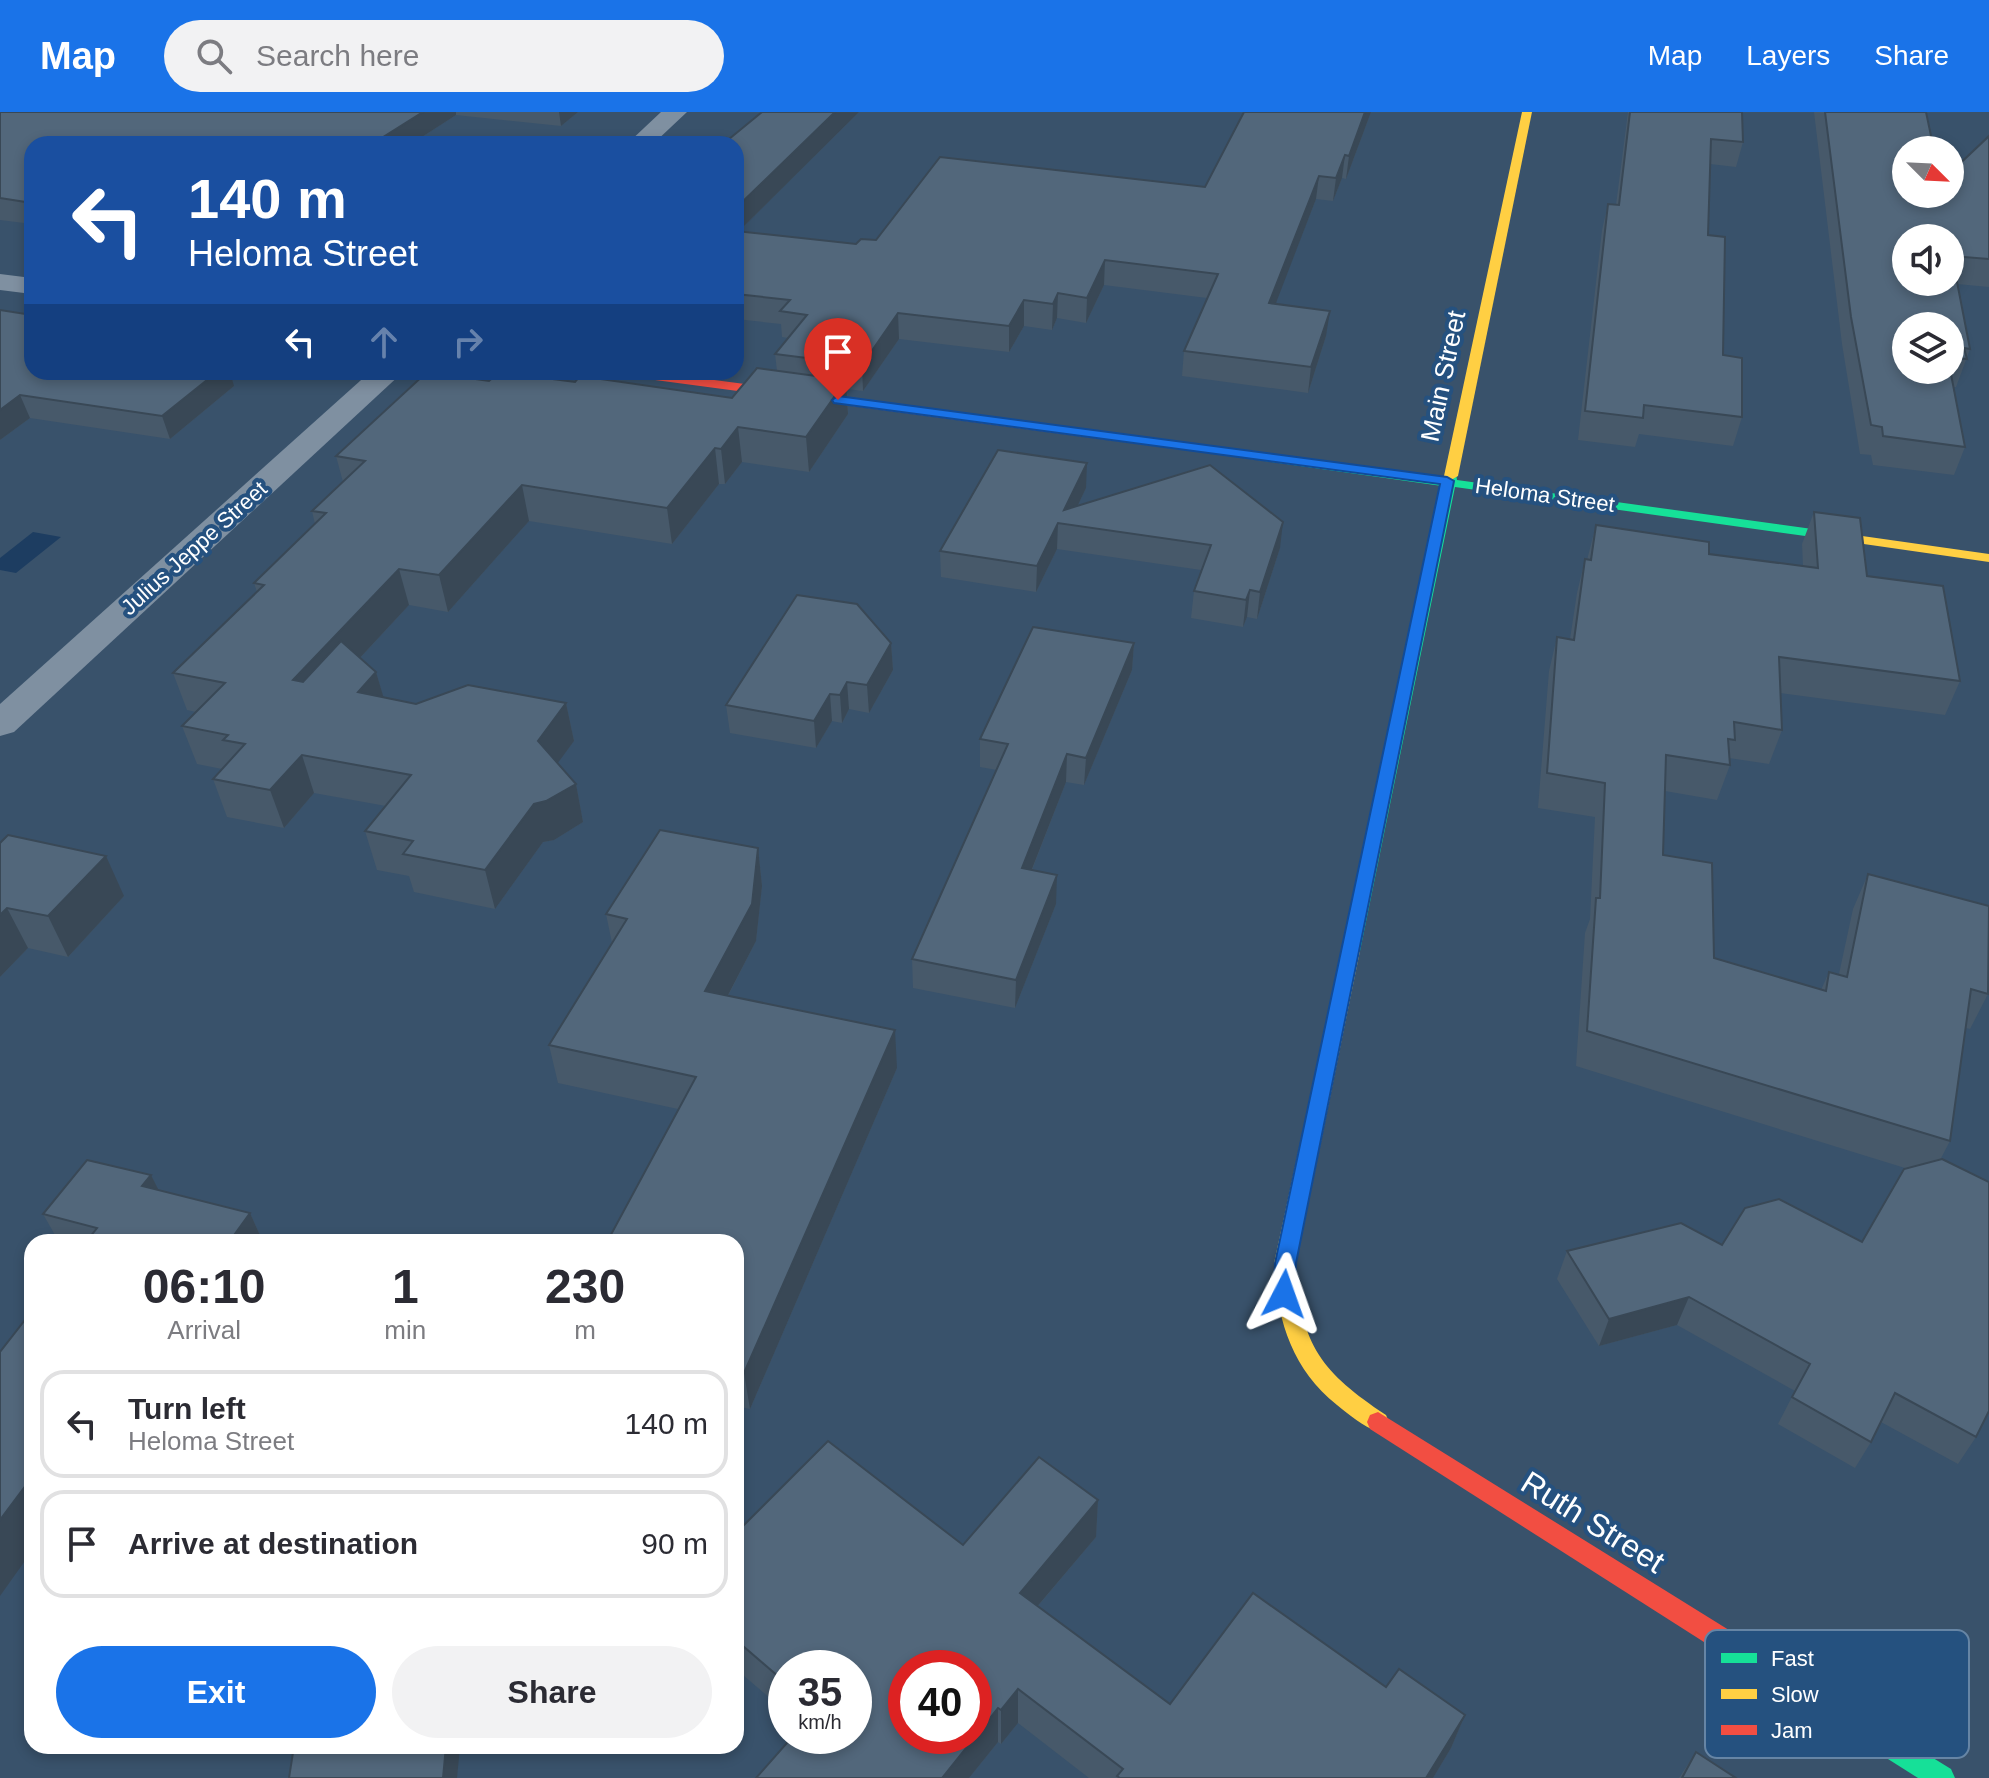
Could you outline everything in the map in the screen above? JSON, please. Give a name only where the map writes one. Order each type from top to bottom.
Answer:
[{"type":"street","points":[[648,136],[675,112]]},
{"type":"street","name":"Main Street","points":[[1285,1263],[1527,112]]},
{"type":"street","points":[[0,282],[24,285]]},
{"type":"street","name":"Julius Jeppe Street","points":[[0,724],[379,380]]},
{"type":"street","name":"Heloma Street","points":[[685,380],[1447,481],[1989,558]]},
{"type":"street","name":"Ruth Street","points":[[1285,1263],[1284,1294],[1290,1327],[1302,1355],[1325,1381],[1359,1410],[1708,1630]]},
{"type":"street","name":"Ruth Street","points":[[1910,1758],[1942,1778]]},
{"type":"water","points":[[33,532],[61,537],[16,573],[0,570],[0,558]]},
{"type":"building","points":[[0,112],[423,112],[385,136],[24,136],[24,202],[0,198]]},
{"type":"building","points":[[762,112],[835,112],[744,200],[744,136],[733,136]]},
{"type":"building","points":[[1244,112],[1365,112],[1349,156],[1345,155],[1336,178],[1319,176],[1269,303],[1330,311],[1311,367],[1184,351],[1218,274],[1105,260],[1087,298],[1058,293],[1053,304],[1024,300],[1009,326],[898,313],[862,365],[775,354],[807,315],[780,311],[790,300],[744,295],[744,232],[856,244],[861,239],[876,240],[940,157],[1205,187]]},
{"type":"building","points":[[1630,112],[1742,112],[1743,142],[1711,139],[1708,235],[1725,237],[1723,355],[1742,358],[1742,417],[1644,405],[1643,418],[1585,411],[1608,204],[1619,205]]},
{"type":"building","points":[[1825,112],[1926,112],[1931,136],[1892,136],[1892,208],[1964,208],[1964,160],[1989,136],[1989,259],[1964,257],[1964,224],[1892,224],[1892,296],[1960,296],[1963,312],[1892,312],[1892,384],[1953,384],[1965,447],[1883,436],[1882,427],[1871,425],[1851,317]]},
{"type":"building","points":[[0,310],[24,314],[24,380],[207,380],[162,416],[20,395],[0,410]]},
{"type":"building","points":[[1964,318],[1970,349],[1964,348]]},
{"type":"building","points":[[757,368],[846,380],[806,437],[738,427],[721,449],[715,448],[667,508],[522,485],[439,575],[399,569],[293,680],[303,682],[341,641],[376,672],[358,692],[416,704],[468,685],[566,703],[538,741],[576,784],[546,801],[534,804],[485,870],[403,854],[413,841],[365,831],[411,775],[302,755],[270,790],[213,779],[245,744],[223,740],[228,735],[182,726],[225,683],[173,673],[264,585],[254,583],[326,513],[312,511],[365,461],[336,456],[418,380],[608,380],[732,398]]},
{"type":"building","points":[[998,450],[1087,463],[1064,510],[1210,465],[1283,522],[1260,592],[1250,590],[1246,600],[1194,591],[1211,545],[1058,523],[1037,566],[940,551]]},
{"type":"building","points":[[1814,512],[1860,518],[1867,576],[1943,586],[1960,681],[1779,657],[1782,730],[1734,722],[1735,740],[1728,739],[1730,765],[1666,755],[1663,855],[1712,863],[1714,958],[1826,991],[1829,972],[1847,977],[1868,874],[1989,906],[1988,994],[1971,989],[1950,1141],[1587,1031],[1596,898],[1600,898],[1605,783],[1547,773],[1557,637],[1574,640],[1585,559],[1591,560],[1596,525],[1709,542],[1709,554],[1818,568]]},
{"type":"building","points":[[797,595],[857,604],[891,643],[867,685],[847,682],[840,695],[830,694],[814,721],[726,705]]},
{"type":"building","points":[[1033,627],[1134,643],[1086,758],[1067,754],[1022,868],[1057,875],[1016,980],[912,959],[1008,744],[980,739]]},
{"type":"building","points":[[660,830],[758,848],[752,904],[705,991],[895,1030],[744,1373],[744,1234],[611,1234],[696,1077],[549,1045],[627,919],[606,914]]},
{"type":"building","points":[[8,835],[106,856],[48,916],[7,908],[0,915],[0,843]]},
{"type":"building","points":[[1942,1159],[1989,1182],[1989,1411],[1976,1437],[1895,1393],[1871,1442],[1792,1397],[1810,1364],[1689,1297],[1609,1319],[1567,1251],[1681,1223],[1722,1245],[1745,1208],[1779,1199],[1862,1242],[1904,1169]]},
{"type":"building","points":[[87,1160],[151,1175],[142,1186],[250,1213],[235,1234],[92,1234],[97,1228],[43,1214]]},
{"type":"building","points":[[24,1321],[24,1488],[0,1520],[0,1352]]},
{"type":"building","points":[[828,1441],[963,1545],[1039,1457],[1098,1500],[1020,1593],[1170,1704],[1253,1593],[1386,1687],[1399,1669],[1465,1715],[1426,1778],[1120,1778],[1117,1776],[1123,1769],[1018,1689],[1001,1710],[998,1708],[992,1716],[992,1650],[888,1650],[888,1754],[961,1754],[942,1778],[756,1778],[777,1754],[872,1754],[872,1650],[768,1650],[768,1668],[744,1647],[744,1525]]},
{"type":"building","points":[[1696,1752],[1736,1778],[1682,1778]]},
{"type":"building","points":[[293,1754],[445,1754],[443,1778],[289,1778]]},
{"type":"traffic: fast","points":[[1192,447],[1827,535]]},
{"type":"traffic: fast","points":[[1351,951],[1451,476]]},
{"type":"traffic: fast","points":[[1910,1758],[1942,1778]]},
{"type":"traffic: slow","points":[[1451,476],[1527,112]]},
{"type":"traffic: slow","points":[[1827,535],[1989,558]]},
{"type":"traffic: slow","points":[[1351,951],[1285,1263],[1291,1316],[1307,1357],[1335,1391],[1378,1422]]},
{"type":"traffic: jam","points":[[685,380],[1192,447]]},
{"type":"traffic: jam","points":[[1378,1422],[1707,1630]]},
{"type":"route","points":[[838,400],[1447,481],[1285,1263],[1284,1294]]}]
